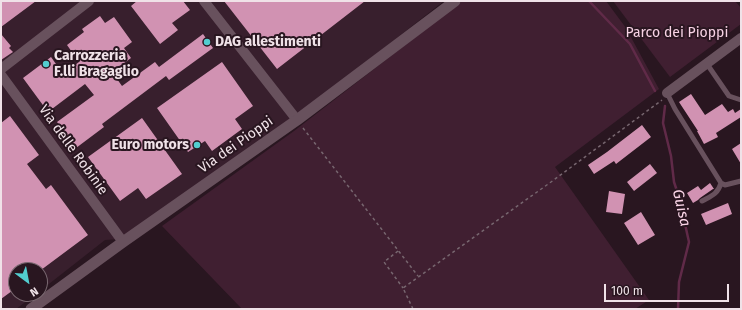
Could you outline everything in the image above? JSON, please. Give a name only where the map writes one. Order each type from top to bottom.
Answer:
[{"type":"street","points":[[1,69],[89,1]]},
{"type":"street","points":[[204,1],[297,120]]},
{"type":"street","name":"Via dei Pioppi","points":[[31,309],[123,242],[297,120],[455,1]]},
{"type":"street","points":[[667,93],[741,38]]},
{"type":"street","name":"Via delle Robinie","points":[[1,75],[123,242]]},
{"type":"lane","points":[[707,64],[729,96],[741,100]]},
{"type":"lane","points":[[667,93],[721,183]]},
{"type":"lane","points":[[721,183],[725,184],[741,181]]},
{"type":"lane","points":[[702,201],[716,193],[721,183]]},
{"type":"path","points":[[403,288],[551,182],[662,100],[667,93]]},
{"type":"path","points":[[297,120],[418,276]]},
{"type":"path","points":[[398,251],[384,262],[403,288],[413,309]]},
{"type":"shaded area","points":[[1,1],[444,1],[306,109],[120,239],[105,240],[48,285],[48,262],[8,262],[8,302],[25,302],[16,309],[1,309]]},
{"type":"green space","points":[[462,1],[606,1],[626,28],[659,89],[555,167],[649,300],[635,309],[242,309],[162,226],[294,131]]},
{"type":"green space","name":"Parco dei Pioppi","points":[[613,1],[735,1],[741,8],[741,24],[670,77]]},
{"type":"building","points":[[1,1],[36,1],[1,27]]},
{"type":"building","points":[[137,1],[183,1],[190,10],[172,23],[178,30],[160,44],[131,6]]},
{"type":"building","points":[[224,1],[365,1],[277,69]]},
{"type":"building","points":[[100,16],[105,23],[114,17],[132,42],[124,48],[131,58],[112,72],[122,86],[155,62],[159,67],[203,34],[213,48],[169,80],[166,76],[102,124],[104,127],[76,148],[57,122],[94,95],[85,84],[48,112],[23,78],[51,57],[63,74],[79,62],[67,45],[84,32],[82,29]]},
{"type":"building","points":[[1,34],[11,46],[9,48],[13,52],[1,60]]},
{"type":"building","points":[[222,62],[253,106],[235,119],[242,129],[212,151],[205,141],[188,152],[157,108]]},
{"type":"building","points":[[691,94],[705,115],[722,104],[728,112],[733,109],[735,113],[741,109],[741,117],[716,133],[718,137],[704,144],[698,131],[679,102]]},
{"type":"building","points":[[10,116],[39,155],[27,164],[46,189],[51,185],[88,235],[48,265],[48,262],[8,262],[8,294],[1,299],[1,123]]},
{"type":"building","points":[[142,118],[182,174],[146,199],[138,188],[120,201],[88,157]]},
{"type":"building","points":[[642,125],[651,137],[616,164],[614,161],[594,174],[588,165]]},
{"type":"building","points":[[741,143],[741,164],[732,149]]},
{"type":"building","points":[[650,164],[657,173],[634,191],[627,182]]},
{"type":"building","points":[[710,183],[714,189],[693,203],[687,193],[698,186],[701,190]]},
{"type":"building","points":[[609,191],[625,194],[622,214],[606,212]]},
{"type":"building","points":[[728,203],[732,214],[706,225],[701,214]]},
{"type":"building","points":[[641,212],[655,235],[638,245],[624,223]]},
{"type":"waterway","name":"Guisa","points":[[589,1],[630,44],[655,91]]},
{"type":"waterway","name":"Guisa","points":[[665,106],[663,123],[671,156],[674,182],[679,197],[689,242],[679,282],[678,309]]},
{"type":"place","name":"DAG allestimenti","points":[[207,42]]},
{"type":"place","name":"Carrozzeria F.lli Bragaglio","points":[[46,64]]},
{"type":"place","name":"Euro motors","points":[[197,145]]}]
